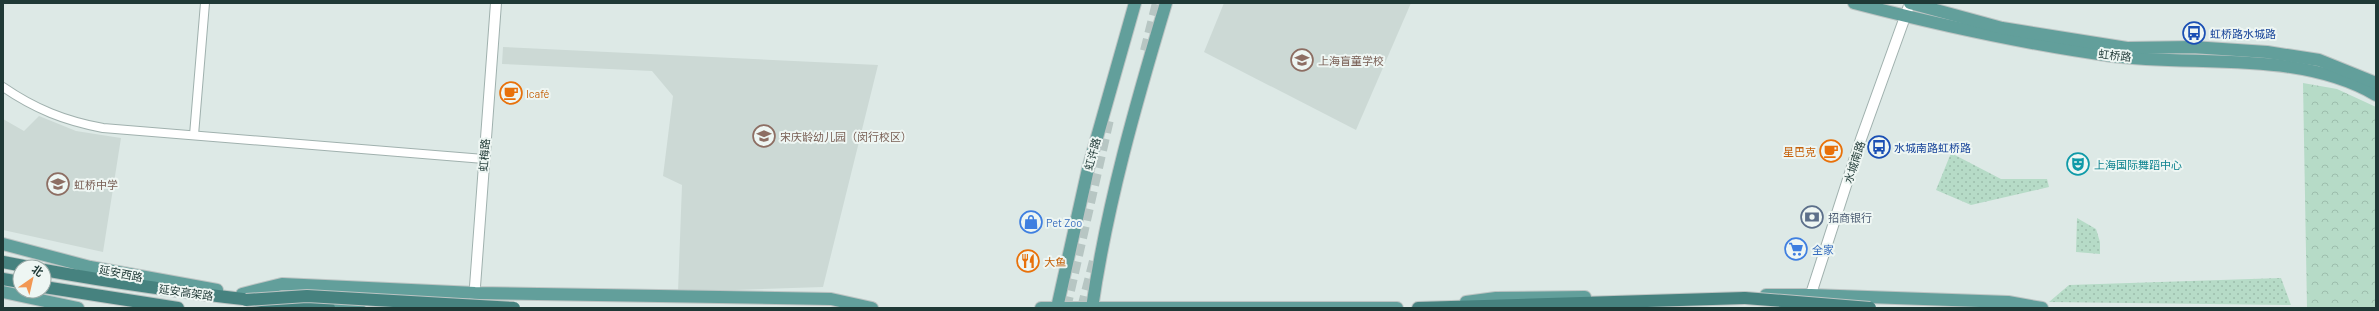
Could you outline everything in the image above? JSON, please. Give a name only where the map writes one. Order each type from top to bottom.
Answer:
[{"type":"highway","name":"延安高架路","points":[[52,272],[91,279],[329,308]]},
{"type":"highway","name":"延安高架路","points":[[52,288],[178,308]]},
{"type":"highway","points":[[244,297],[306,296],[514,308]]},
{"type":"highway","points":[[1418,308],[1745,298],[1870,308]]},
{"type":"main road","name":"虹许路","points":[[1058,308],[1088,169],[1135,3]]},
{"type":"main road","points":[[1092,308],[1107,227],[1121,164],[1149,59],[1166,3]]},
{"type":"main road","name":"虹桥路","points":[[1854,3],[1906,17],[2000,37],[2113,56],[2277,65],[2307,69],[2376,95]]},
{"type":"main road","name":"虹桥路","points":[[1910,3],[2002,28],[2127,48],[2192,47],[2260,51],[2319,60],[2376,83]]},
{"type":"main road","name":"延安西路","points":[[3,244],[90,267],[244,297],[315,305],[359,308]]},
{"type":"main road","points":[[244,297],[282,284],[475,293],[831,299],[872,308]]},
{"type":"main road","points":[[3,292],[78,308]]},
{"type":"main road","points":[[1418,308],[1496,298],[1811,295],[2008,302],[2042,308]]},
{"type":"main road","points":[[1041,308],[1397,308]]},
{"type":"street","points":[[194,135],[205,3]]},
{"type":"street","name":"虹梅路","points":[[474,308],[496,3]]},
{"type":"street","name":"水城南路","points":[[1806,308],[1861,139],[1910,3]]},
{"type":"street","points":[[3,87],[22,100],[49,114],[75,122],[103,128],[484,159]]},
{"type":"shaded area","name":"上海盲童学校","points":[[1224,3],[1411,3],[1356,130],[1204,52]]},
{"type":"shaded area","name":"宋庆龄幼儿园（闵行校区）","points":[[503,47],[878,65],[823,287],[678,292],[682,185],[663,176],[673,96],[652,71],[502,64]]},
{"type":"shaded area","name":"虹桥中学","points":[[39,116],[76,131],[121,138],[103,252],[3,230],[3,119],[24,131]]},
{"type":"green space","points":[[2303,83],[2337,89],[2376,107],[2376,308],[2307,308]]},
{"type":"green space","points":[[1951,153],[2001,179],[2047,179],[2049,187],[1971,205],[1936,190]]},
{"type":"green space","points":[[2077,218],[2096,229],[2100,242],[2100,254],[2076,252]]},
{"type":"green space","points":[[2281,278],[2291,305],[2049,302],[2069,285]]},
{"type":"tunnel","points":[[1146,51],[1158,3]]},
{"type":"tunnel","points":[[1065,308],[1109,115]]},
{"type":"tunnel","points":[[1083,308],[1096,257]]},
{"type":"place","name":"虹桥路水城路","points":[[2194,33]]},
{"type":"place","name":"上海盲童学校","points":[[1302,60]]},
{"type":"place","name":"Icafé","points":[[511,93]]},
{"type":"place","name":"宋庆龄幼儿园（闵行校区）","points":[[764,136]]},
{"type":"place","name":"水城南路虹桥路","points":[[1879,147]]},
{"type":"place","name":"星巴克","points":[[1831,151]]},
{"type":"place","name":"上海国际舞蹈中心","points":[[2078,164]]},
{"type":"place","name":"虹桥中学","points":[[58,184]]},
{"type":"place","name":"招商银行","points":[[1812,217]]},
{"type":"place","name":"Pet Zoo","points":[[1031,222]]},
{"type":"place","name":"全家","points":[[1796,249]]},
{"type":"place","name":"大鱼","points":[[1028,261]]}]
